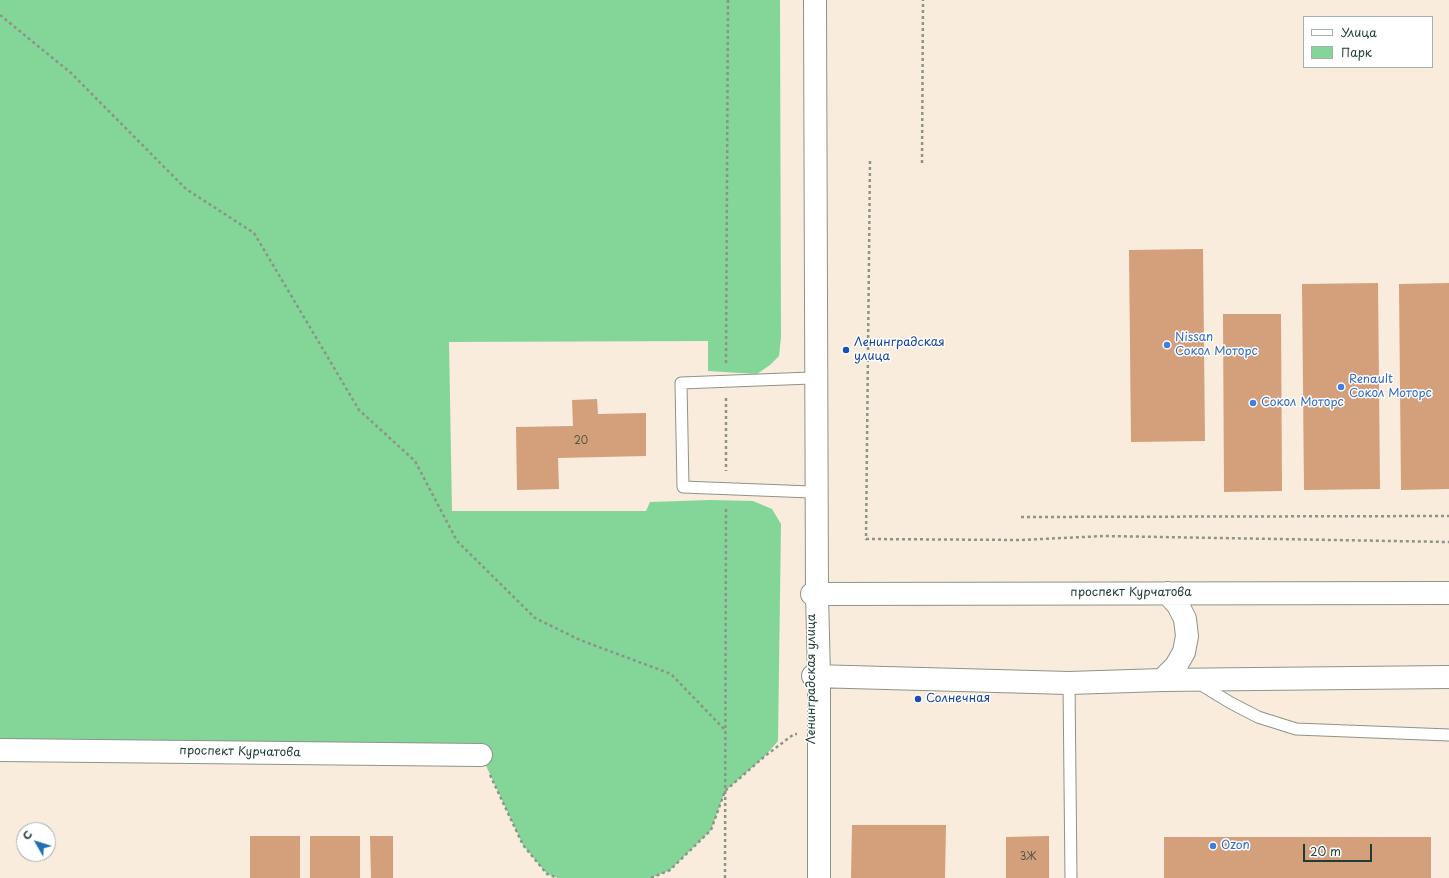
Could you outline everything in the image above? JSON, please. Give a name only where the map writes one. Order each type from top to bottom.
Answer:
[{"type":"street","name":"Ленинградская улица","points":[[810,0],[810,378],[816,676],[812,732],[811,878]]},
{"type":"street","points":[[815,0],[815,594]]},
{"type":"street","points":[[1162,680],[1176,666],[1184,652],[1187,636],[1185,620],[1178,605],[1167,593]]},
{"type":"street","name":"проспект Курчатова","points":[[815,594],[1449,593]]},
{"type":"street","points":[[819,878],[816,676],[1069,684],[1192,679],[1449,677]]},
{"type":"street","name":"проспект Курчатова","points":[[0,750],[481,755]]},
{"type":"lane","points":[[810,378],[681,383],[683,487],[812,492]]},
{"type":"lane","points":[[1192,679],[1231,703],[1258,717],[1296,729],[1449,735]]},
{"type":"lane","points":[[1069,684],[1071,878]]},
{"type":"path","points":[[725,878],[728,0]]},
{"type":"path","points":[[922,163],[923,0]]},
{"type":"path","points":[[0,15],[70,72],[186,189],[254,232],[359,410],[415,461],[457,541],[529,613],[535,618],[580,640],[670,674],[725,730]]},
{"type":"path","points":[[870,162],[866,539],[1021,540],[1104,536],[1449,542]]},
{"type":"path","points":[[1022,517],[1449,516]]},
{"type":"path","points":[[651,878],[670,870],[711,830],[725,791],[765,756],[794,734],[812,732]]},
{"type":"path","points":[[481,755],[523,844],[547,874],[558,878]]},
{"type":"green space","points":[[0,0],[780,0],[781,337],[779,356],[770,365],[757,374],[708,371],[708,341],[449,342],[452,511],[646,511],[650,502],[710,500],[753,501],[772,509],[781,524],[778,741],[765,756],[725,791],[711,830],[670,870],[651,878],[558,878],[547,874],[523,845],[481,755],[0,742]]},
{"type":"building","name":"Nissan Сокол Моторс","points":[[1203,249],[1205,441],[1131,442],[1129,250]]},
{"type":"building","name":"Renault Сокол Моторс","points":[[1378,283],[1380,489],[1304,490],[1302,284]]},
{"type":"building","points":[[1449,283],[1449,489],[1401,490],[1399,284]]},
{"type":"building","name":"Сокол Моторс","points":[[1223,314],[1281,314],[1282,491],[1224,492]]},
{"type":"building","points":[[597,399],[598,414],[646,413],[646,456],[558,458],[559,489],[517,490],[516,427],[573,426],[572,400]]},
{"type":"building","points":[[852,825],[946,825],[945,878],[851,878]]},
{"type":"building","points":[[250,836],[300,836],[300,878],[250,878]]},
{"type":"building","points":[[310,836],[360,836],[360,878],[310,878]]},
{"type":"building","points":[[370,836],[393,836],[393,878],[371,878]]},
{"type":"building","points":[[1049,836],[1049,878],[1006,878],[1006,837]]},
{"type":"building","points":[[1164,837],[1431,837],[1431,878],[1164,878]]},
{"type":"place","name":"Nissan Сокол Моторс","points":[[1167,345]]},
{"type":"place","name":"Ленинградская улица","points":[[846,350]]},
{"type":"place","name":"Renault Сокол Моторс","points":[[1341,387]]},
{"type":"place","name":"Сокол Моторс","points":[[1253,403]]},
{"type":"place","name":"Солнечная","points":[[918,699]]},
{"type":"place","name":"Ozon","points":[[1213,846]]}]
